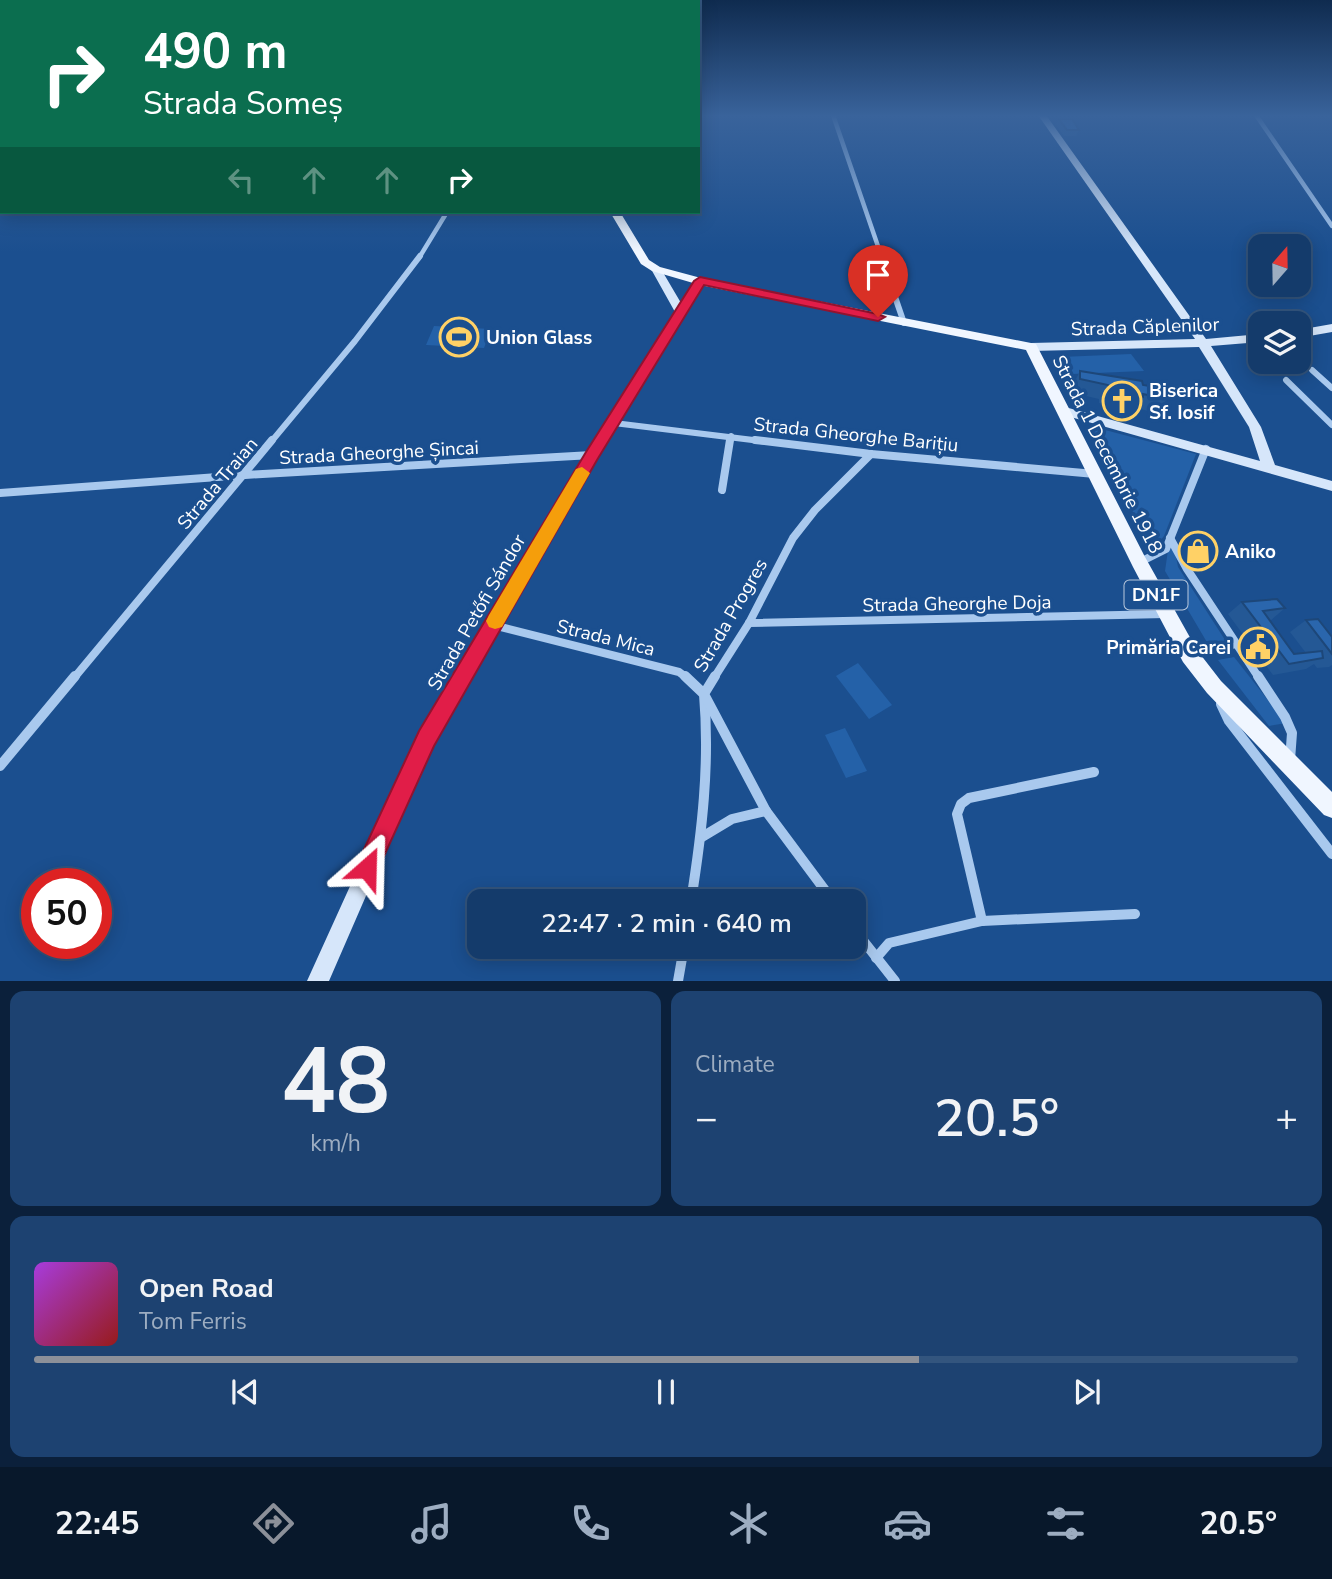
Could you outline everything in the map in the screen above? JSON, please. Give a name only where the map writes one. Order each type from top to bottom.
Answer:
[{"type":"main road","points":[[1074,161],[1203,343],[1255,427],[1269,467]]},
{"type":"main road","points":[[616,214],[645,262],[656,269],[700,281],[1031,347]]},
{"type":"main road","points":[[656,269],[680,312]]},
{"type":"main road","name":"Strada Petőfi Sándor","points":[[318,981],[426,738],[592,456],[700,281]]},
{"type":"main road","points":[[1311,332],[1332,328]]},
{"type":"main road","name":"Strada Căplenilor","points":[[1031,347],[1203,343],[1248,339]]},
{"type":"main road","name":"Strada 1 Decembrie 1918","points":[[1031,347],[1139,562],[1190,656],[1214,687],[1332,807]]},
{"type":"main road","points":[[1065,411],[1332,486]]},
{"type":"street","points":[[849,161],[904,323]]},
{"type":"street","points":[[1287,161],[1332,226]]},
{"type":"street","name":"Strada Traian","points":[[0,766],[245,475],[418,260],[446,214]]},
{"type":"street","points":[[1312,370],[1332,388]]},
{"type":"street","points":[[1286,380],[1332,425]]},
{"type":"street","name":"Strada Gheorghe Barițiu","points":[[614,423],[871,454],[1096,474]]},
{"type":"street","points":[[722,490],[732,436]]},
{"type":"street","points":[[1139,562],[1166,549],[1206,449]]},
{"type":"street","name":"Strada Progres","points":[[824,889],[766,811],[704,694],[749,623],[793,538],[815,510],[871,454]]},
{"type":"street","name":"Strada Gheorghe Șincai","points":[[0,493],[245,475],[592,456]]},
{"type":"street","points":[[1170,538],[1187,569],[1285,717],[1292,733],[1290,765]]},
{"type":"street","name":"Strada Gheorghe Doja","points":[[749,623],[1167,614]]},
{"type":"street","name":"Strada Mica","points":[[493,625],[679,672],[704,694]]},
{"type":"street","points":[[1190,656],[1236,644]]},
{"type":"street","points":[[1214,687],[1229,721],[1332,854]]},
{"type":"street","points":[[693,889],[702,837],[708,760],[704,694]]},
{"type":"street","points":[[982,921],[957,814],[961,804],[969,798],[1094,772]]},
{"type":"street","points":[[702,837],[726,819],[747,812],[766,811]]},
{"type":"street","points":[[876,958],[889,943],[982,921],[1135,914]]},
{"type":"street","points":[[866,945],[895,981]]},
{"type":"street","points":[[678,981],[682,959]]},
{"type":"shaded area","name":"Union Glass","points":[[434,326],[491,329],[484,348],[426,345]]},
{"type":"shaded area","points":[[1131,354],[1144,371],[1072,374],[1061,357]]},
{"type":"shaded area","points":[[1090,426],[1196,454],[1164,536],[1152,550]]},
{"type":"shaded area","points":[[1174,547],[1178,567],[1227,643],[1208,644],[1165,571],[1168,550]]},
{"type":"shaded area","points":[[1234,657],[1286,723],[1269,726],[1218,660]]},
{"type":"shaded area","points":[[858,663],[892,705],[869,719],[836,676]]},
{"type":"shaded area","points":[[845,728],[867,771],[846,778],[825,735]]},
{"type":"building","points":[[1080,371],[1142,381],[1143,385],[1166,389],[1167,399],[1108,390],[1108,385],[1080,379]]},
{"type":"building","points":[[1277,599],[1285,608],[1263,611],[1294,654],[1322,651],[1323,658],[1289,664],[1242,602]]},
{"type":"building","points":[[1318,619],[1332,637],[1332,654],[1306,620]]},
{"type":"slow traffic","points":[[495,621],[582,473]]},
{"type":"place","name":"Union Glass","points":[[459,337]]},
{"type":"place","name":"Biserica Sf. Iosif","points":[[1122,401]]},
{"type":"place","name":"Aniko","points":[[1198,551]]},
{"type":"place","name":"Primăria Carei","points":[[1258,647]]},
{"type":"route","points":[[367,868],[426,738],[592,456],[700,281],[878,317]]}]
